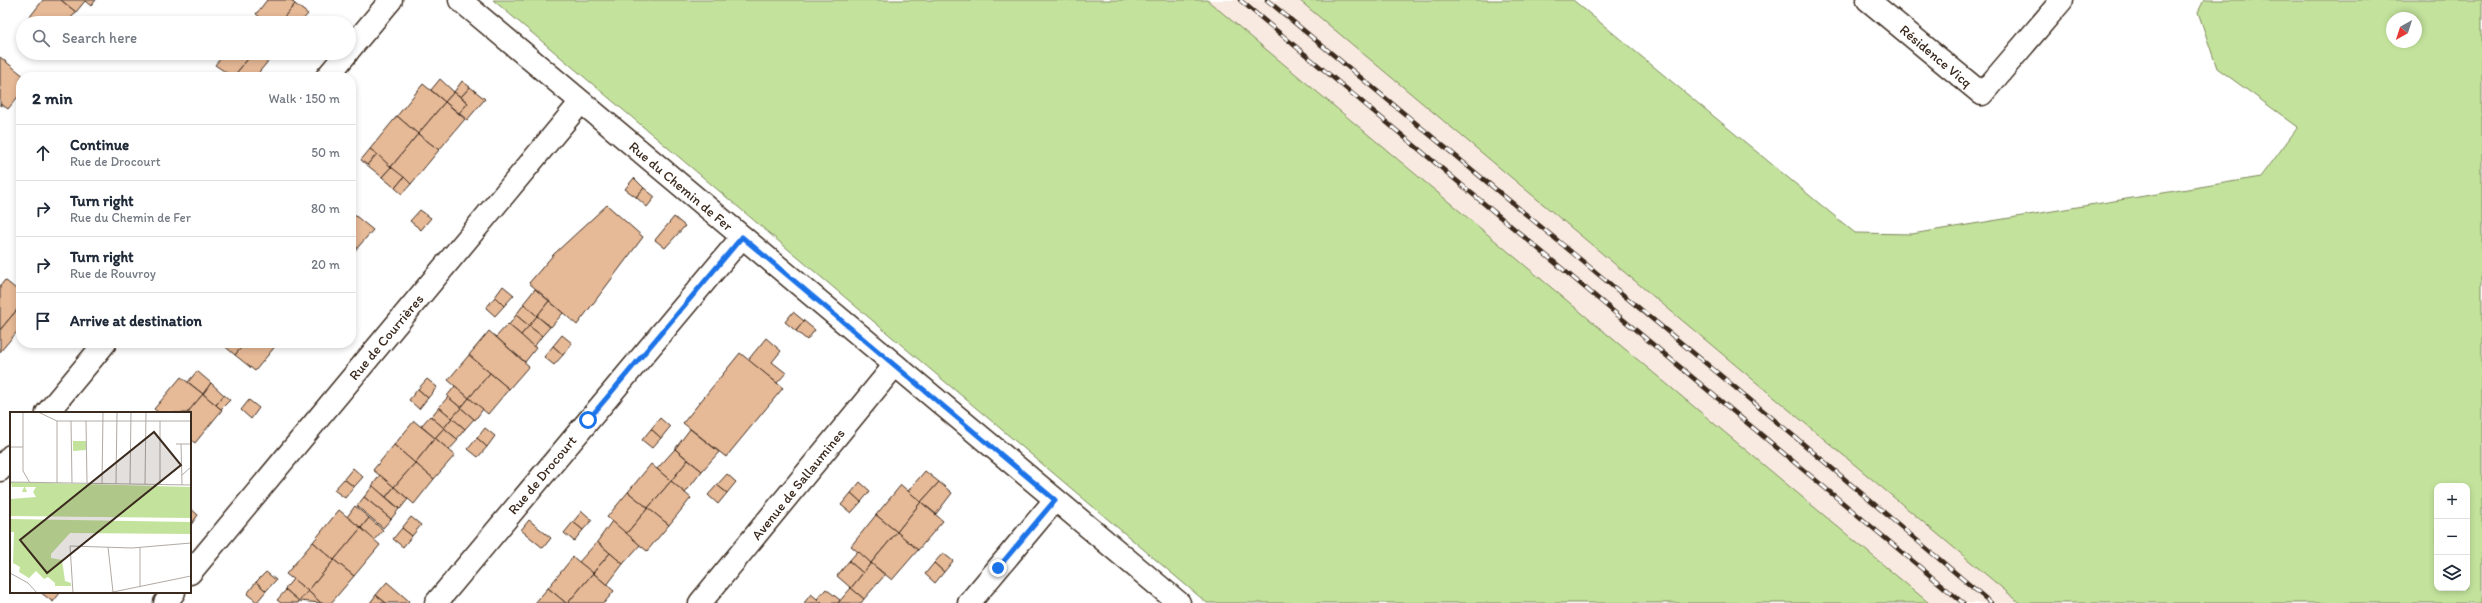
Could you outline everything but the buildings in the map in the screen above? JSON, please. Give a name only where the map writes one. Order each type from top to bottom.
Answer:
[{"type":"street","points":[[356,42],[391,0]]},
{"type":"street","name":"Rue du Chemin de Fer","points":[[460,0],[1179,603]]},
{"type":"street","name":"Résidence Vicq","points":[[1868,0],[1982,94],[2062,0]]},
{"type":"street","points":[[331,72],[341,60]]},
{"type":"street","name":"Rue de Courrières","points":[[191,572],[581,102]]},
{"type":"street","name":"Rue de Drocourt","points":[[436,603],[742,237]]},
{"type":"street","points":[[48,412],[101,348]]},
{"type":"street","name":"Avenue de Sallaumines","points":[[700,603],[896,365]]},
{"type":"street","points":[[0,470],[10,457]]},
{"type":"street","points":[[969,603],[1055,500]]},
{"type":"street","points":[[165,603],[173,593]]},
{"type":"shaded area","points":[[1207,0],[1299,0],[2020,603],[1929,603]]},
{"type":"green space","points":[[493,0],[1207,0],[1929,603],[1207,603]]},
{"type":"green space","points":[[1299,0],[1573,0],[1855,233],[1912,234],[2261,177],[2298,127],[2217,68],[2198,12],[2204,0],[2482,0],[2482,603],[2020,603]]},
{"type":"railway","points":[[1240,0],[1963,603]]},
{"type":"railway","points":[[1267,0],[1801,442],[1991,603]]},
{"type":"route","points":[[588,420],[742,237],[1055,500],[998,568]]}]
